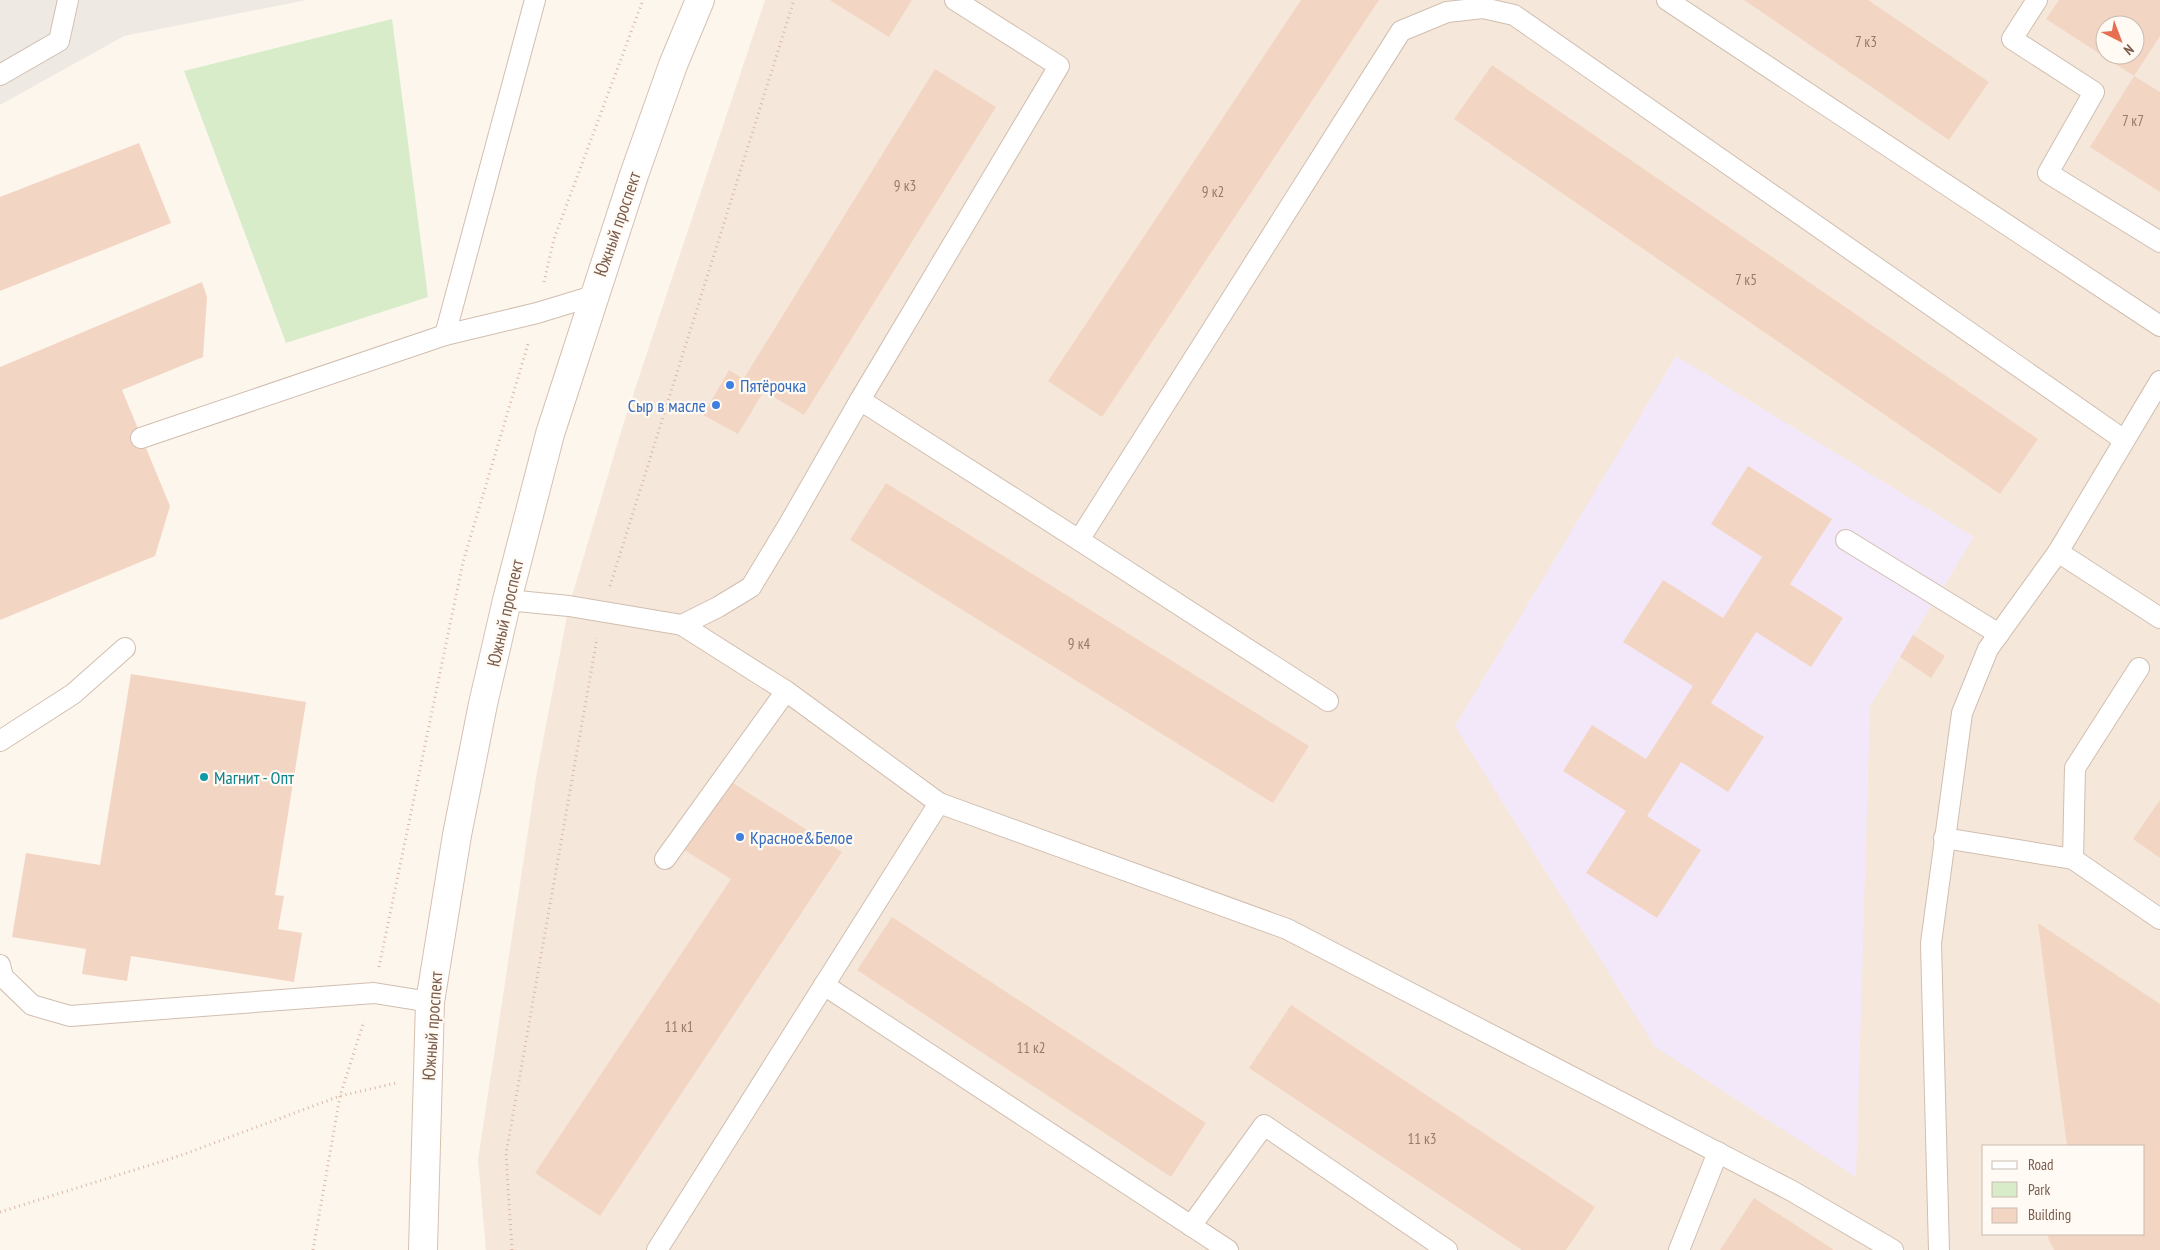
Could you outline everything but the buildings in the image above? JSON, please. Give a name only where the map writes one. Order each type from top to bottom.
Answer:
[{"type":"main road","name":"Южный проспект","points":[[424,1250],[430,1002],[457,835],[507,600],[550,434],[593,296],[670,74],[700,0]]},
{"type":"lane","points":[[0,75],[59,41],[68,0]]},
{"type":"lane","points":[[445,335],[535,0]]},
{"type":"lane","points":[[682,625],[718,607],[750,587],[789,524],[860,400],[1058,66],[955,0]]},
{"type":"lane","points":[[1667,0],[2160,326]]},
{"type":"lane","points":[[2037,0],[2012,39],[2094,92],[2048,173],[2160,242]]},
{"type":"lane","points":[[1079,540],[1401,31],[1447,12],[1483,8],[1514,15],[2124,440]]},
{"type":"lane","points":[[141,438],[445,335],[537,313],[593,296]]},
{"type":"lane","points":[[1939,1250],[1932,943],[1944,838],[1962,713],[1988,649],[2058,552],[2160,381]]},
{"type":"lane","points":[[860,400],[1328,701]]},
{"type":"lane","points":[[1846,540],[1999,634]]},
{"type":"lane","points":[[2058,552],[2160,618]]},
{"type":"lane","points":[[507,600],[569,606],[682,625],[786,691],[939,803],[1287,929],[1792,1191],[1893,1250]]},
{"type":"lane","points":[[0,741],[73,694],[125,648]]},
{"type":"lane","points":[[2073,859],[2075,768],[2139,668]]},
{"type":"lane","points":[[665,859],[786,691]]},
{"type":"lane","points":[[657,1250],[939,803]]},
{"type":"lane","points":[[1944,838],[2073,859],[2160,919]]},
{"type":"lane","points":[[0,965],[3,977],[32,1005],[70,1016],[374,993],[430,1002]]},
{"type":"lane","points":[[824,985],[1228,1250]]},
{"type":"lane","points":[[1191,1226],[1264,1125],[1447,1250]]},
{"type":"lane","points":[[1679,1250],[1718,1152]]},
{"type":"path","points":[[313,1250],[340,1096],[374,993],[463,562],[537,313],[554,239],[643,0]]},
{"type":"path","points":[[0,1212],[179,1156],[340,1096],[428,1075]]},
{"type":"shaded area","points":[[0,0],[307,0],[124,36],[0,105]]},
{"type":"shaded area","points":[[765,0],[2160,0],[2160,1250],[486,1250],[478,1160],[537,772],[569,606],[623,425]]},
{"type":"shaded area","points":[[1676,356],[1974,537],[1870,706],[1856,1177],[1655,1047],[1455,726]]},
{"type":"green space","points":[[392,19],[428,297],[286,343],[184,71]]},
{"type":"place","name":"Пятёрочка","points":[[730,385]]},
{"type":"place","name":"Сыр в масле","points":[[716,405]]},
{"type":"place","name":"Магнит - Опт","points":[[204,777]]},
{"type":"place","name":"Красное&Белое","points":[[740,837]]}]
